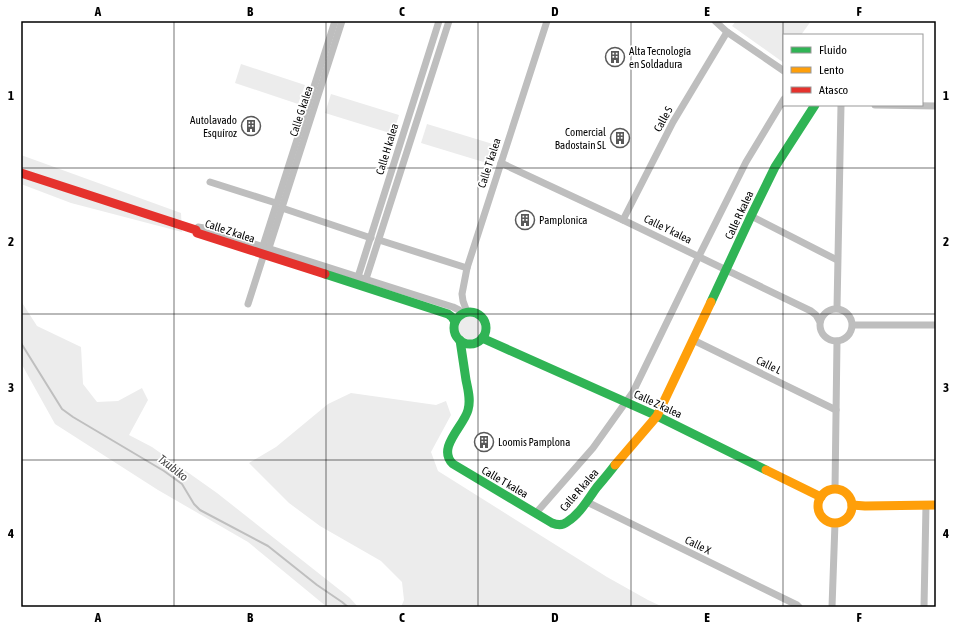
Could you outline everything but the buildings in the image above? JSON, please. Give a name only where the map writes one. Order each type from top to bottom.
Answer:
[{"type":"street","name":"Calle G kalea","points":[[279,206],[335,21]]},
{"type":"street","name":"Calle G kalea","points":[[248,304],[264,251],[342,21]]},
{"type":"street","name":"Calle H kalea","points":[[361,282],[371,238],[439,21]]},
{"type":"street","name":"Calle H kalea","points":[[361,282],[379,240],[449,21]]},
{"type":"street","name":"Calle T kalea","points":[[465,313],[462,294],[467,268],[547,21]]},
{"type":"street","points":[[715,21],[727,32],[783,70]]},
{"type":"street","name":"Calle S","points":[[623,220],[673,122],[727,32]]},
{"type":"street","name":"Calle R kalea","points":[[783,101],[746,162],[633,392],[593,448],[536,513],[552,523],[559,525],[566,523],[587,502],[598,486],[656,416],[727,270],[751,216],[776,167],[814,106]]},
{"type":"street","points":[[837,308],[841,106]]},
{"type":"street","points":[[923,106],[936,106]]},
{"type":"street","name":"Calle Y kalea","points":[[501,163],[699,256],[811,311],[816,315],[820,322]]},
{"type":"street","name":"Calle Z kalea","points":[[21,173],[196,230],[197,233],[264,251],[361,282],[452,307],[465,313]]},
{"type":"street","points":[[210,182],[371,238]]},
{"type":"street","points":[[751,216],[838,260]]},
{"type":"street","points":[[379,240],[467,268]]},
{"type":"street","name":"Calle Z kalea","points":[[361,282],[448,314],[455,322]]},
{"type":"street","points":[[837,308],[848,313],[852,319],[853,325],[852,331],[848,336],[843,340],[837,341],[831,340],[822,333],[820,322],[824,313],[828,310],[837,308]]},
{"type":"street","points":[[474,312],[479,314],[485,323],[485,333],[479,341],[474,343],[469,344],[460,340],[455,333],[455,322],[459,316],[465,313],[474,312]]},
{"type":"street","points":[[853,325],[936,325]]},
{"type":"street","name":"Calle Z kalea","points":[[482,338],[626,402],[821,496]]},
{"type":"street","name":"Calle T kalea","points":[[460,340],[470,407],[449,445],[446,453],[447,459],[463,471],[536,513]]},
{"type":"street","name":"Calle L","points":[[693,340],[836,410]]},
{"type":"street","points":[[835,489],[837,341]]},
{"type":"street","points":[[835,489],[840,489],[846,492],[851,498],[852,510],[845,520],[835,523],[822,517],[818,503],[821,496],[826,491],[835,489]]},
{"type":"street","name":"Calle X","points":[[587,502],[799,607]]},
{"type":"street","points":[[852,505],[936,505]]},
{"type":"street","points":[[924,607],[926,505]]},
{"type":"street","points":[[832,607],[835,523]]},
{"type":"shaded area","points":[[736,21],[811,21],[802,34],[783,34],[783,62],[732,26]]},
{"type":"shaded area","points":[[241,64],[305,85],[298,104],[235,83]]},
{"type":"shaded area","points":[[331,94],[399,115],[393,134],[325,113]]},
{"type":"shaded area","points":[[427,124],[496,145],[490,164],[421,143]]},
{"type":"shaded area","points":[[21,155],[181,213],[182,232],[71,203],[21,184]]},
{"type":"shaded area","points":[[21,301],[37,326],[81,347],[83,384],[97,402],[118,401],[142,388],[148,400],[129,435],[152,447],[217,493],[350,598],[358,607],[327,607],[248,542],[158,490],[55,424],[21,363]]},
{"type":"shaded area","points":[[470,316],[479,319],[482,328],[479,337],[470,340],[461,337],[458,328],[461,319]]},
{"type":"shaded area","points":[[351,393],[436,405],[446,401],[451,415],[431,452],[438,471],[607,577],[663,607],[401,607],[404,600],[402,582],[381,561],[320,526],[289,503],[249,463],[276,447],[328,404]]},
{"type":"waterway","name":"Txubiko","points":[[21,343],[62,409],[164,471],[182,484],[194,504],[200,510],[268,546],[317,585],[348,607]]},
{"type":"traffic: fast","points":[[711,302],[775,167],[814,106]]},
{"type":"traffic: fast","points":[[325,274],[448,314],[455,322]]},
{"type":"traffic: fast","points":[[470,312],[476,313],[483,319],[486,328],[485,334],[479,341],[470,344],[464,343],[457,337],[454,328],[455,322],[461,315],[470,312]]},
{"type":"traffic: fast","points":[[482,338],[657,416],[766,470]]},
{"type":"traffic: fast","points":[[460,340],[469,402],[466,416],[449,444],[449,458],[453,464],[552,523],[560,525],[572,519],[576,515],[615,465]]},
{"type":"traffic: slow","points":[[615,465],[657,416],[711,302]]},
{"type":"traffic: slow","points":[[766,470],[821,497]]},
{"type":"traffic: slow","points":[[832,489],[838,489],[847,494],[851,500],[852,506],[851,512],[847,518],[838,523],[832,523],[823,518],[818,509],[818,503],[823,494],[832,489]]},
{"type":"traffic: slow","points":[[852,505],[936,505]]},
{"type":"traffic: jam","points":[[21,173],[196,230],[197,233],[325,274]]},
{"type":"place","name":"Alta Tecnología en Soldadura","points":[[615,57]]},
{"type":"place","name":"Autolavado Esquíroz","points":[[251,126]]},
{"type":"place","name":"Comercial Badostain SL","points":[[620,138]]},
{"type":"place","name":"Pamplonica","points":[[525,220]]},
{"type":"place","name":"Loomis Pamplona","points":[[484,442]]}]
